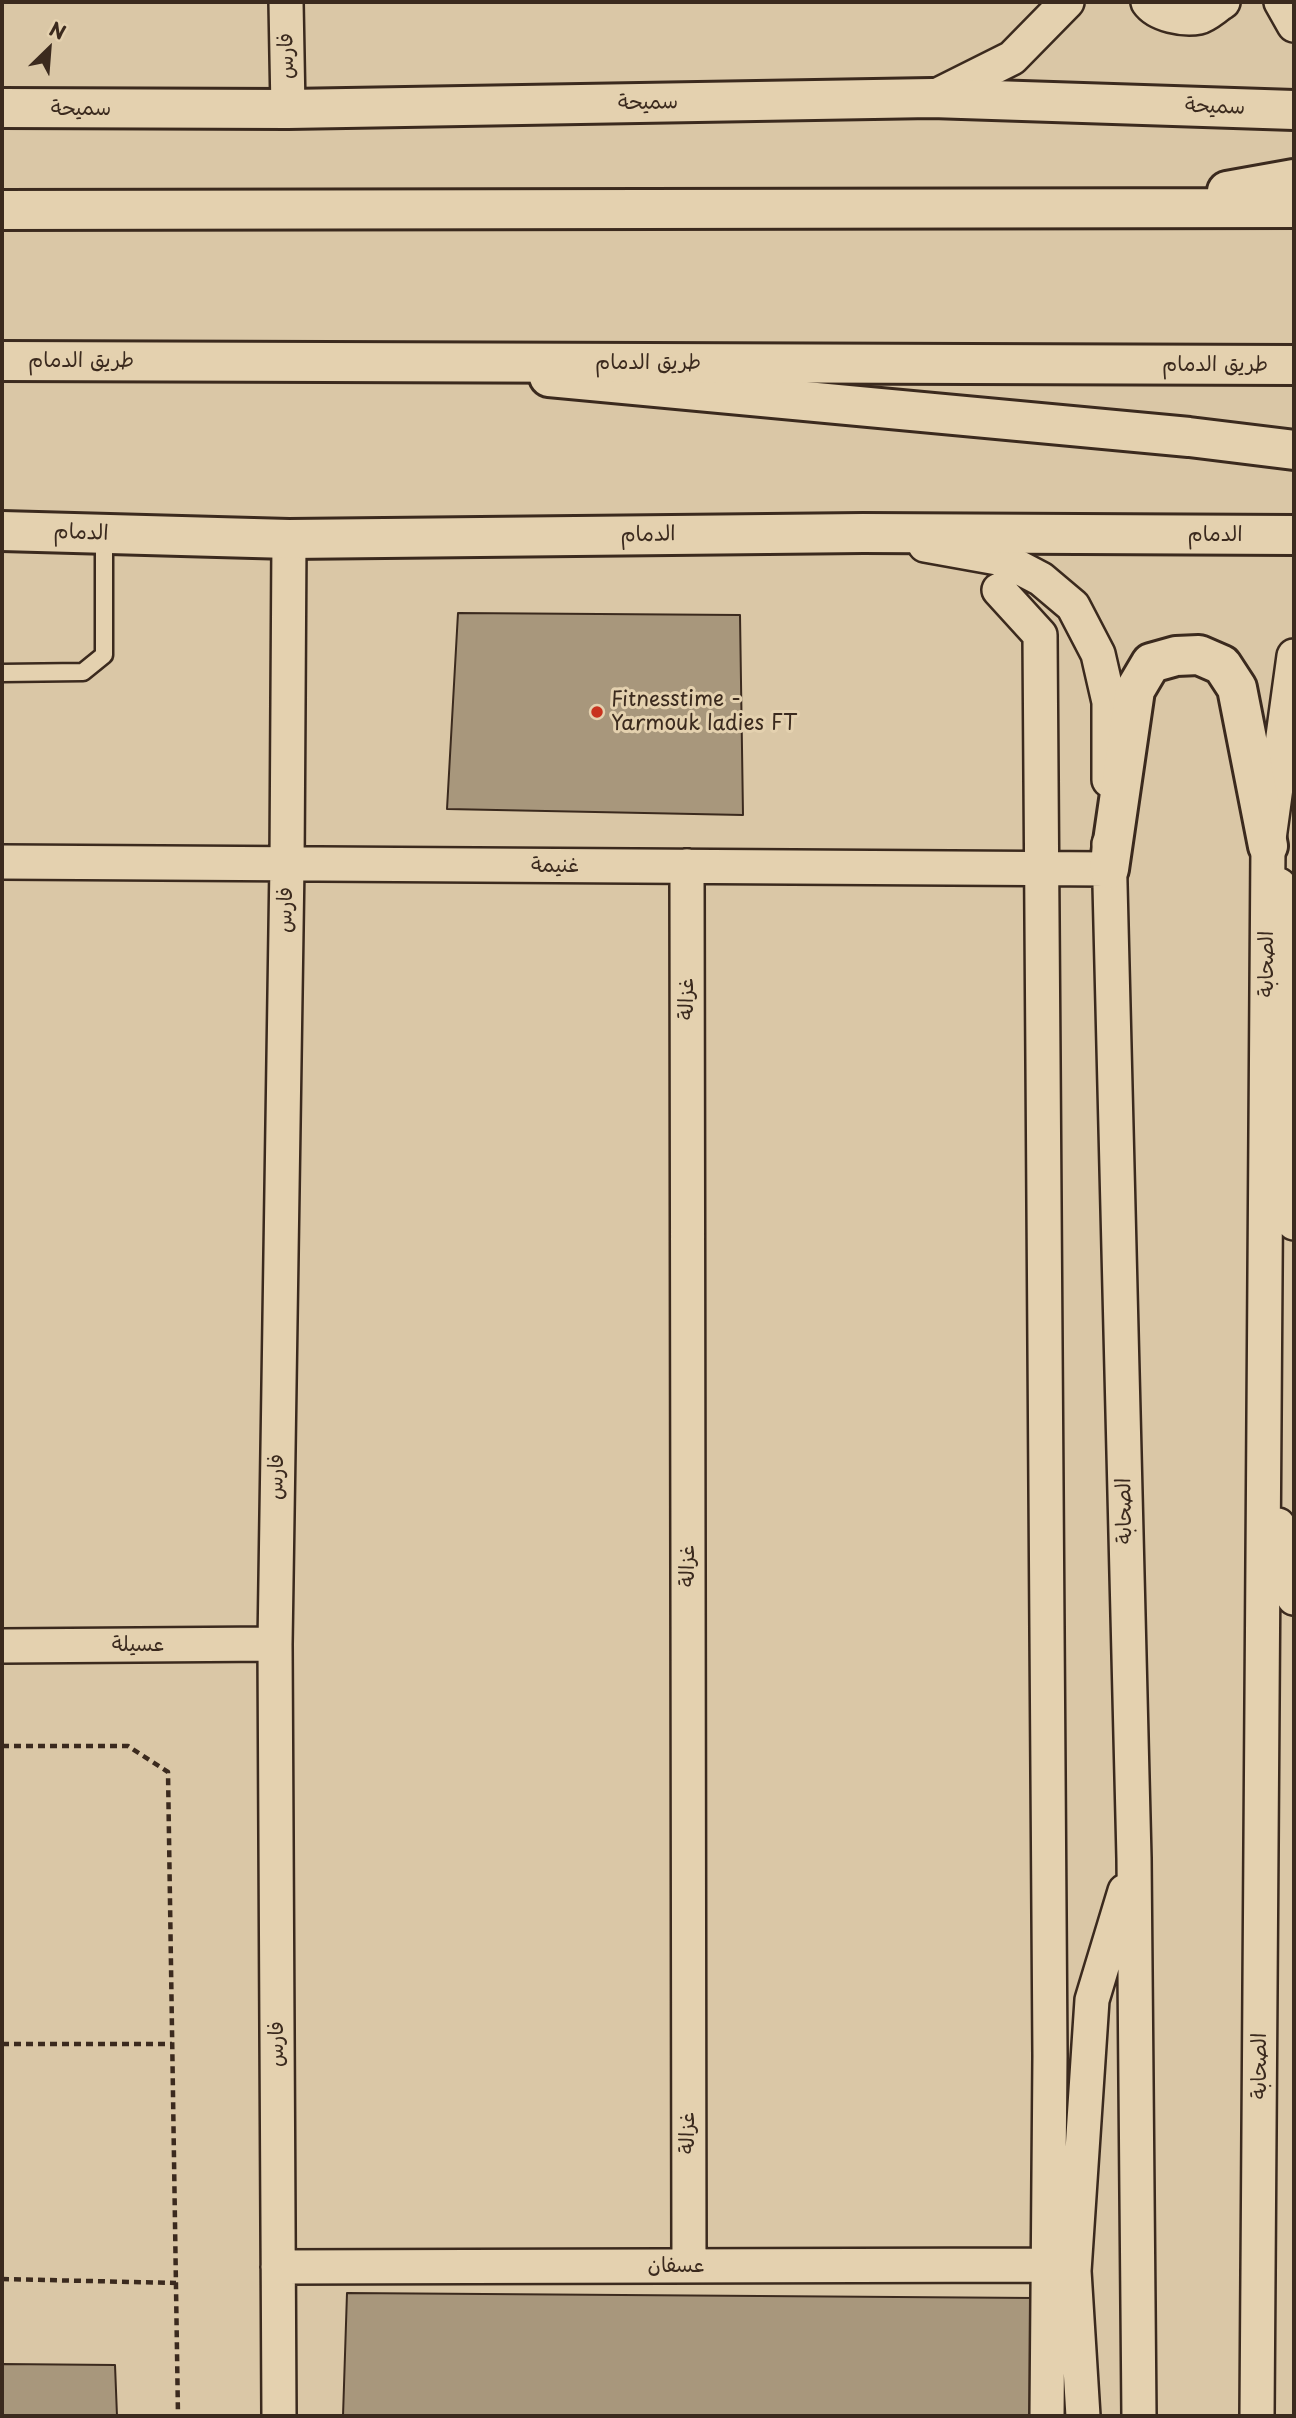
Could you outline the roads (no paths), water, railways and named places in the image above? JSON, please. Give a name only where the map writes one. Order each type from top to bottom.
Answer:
[{"type":"main road","name":"سميحة","points":[[2,108],[288,109],[932,98],[1294,110]]},
{"type":"main road","points":[[1131,209],[1294,179]]},
{"type":"main road","points":[[2,210],[1294,208]]},
{"type":"main road","name":"طريق الدمام","points":[[2,361],[1294,365]]},
{"type":"main road","points":[[386,362],[1175,436],[1294,450]]},
{"type":"main road","name":"الدمام","points":[[2,531],[289,539],[863,533],[1294,535]]},
{"type":"main road","points":[[1109,869],[1135,690],[1151,663],[1176,656],[1199,655],[1222,665],[1237,688],[1281,846]]},
{"type":"street","name":"فارس","points":[[286,2],[288,109]]},
{"type":"street","points":[[932,98],[1012,58],[1068,2]]},
{"type":"street","points":[[1148,2],[1151,7],[1176,17],[1201,17],[1223,2]]},
{"type":"street","points":[[1281,2],[1294,25]]},
{"type":"street","name":"الصحابة","points":[[863,533],[1003,559],[1041,579],[1073,606],[1098,654],[1109,702],[1109,869],[1134,1858],[1139,2416]]},
{"type":"street","name":"فارس","points":[[279,2416],[275,1644],[287,864],[289,539]]},
{"type":"street","points":[[999,590],[1040,635],[1050,2042],[1061,2268],[1047,2416]]},
{"type":"street","points":[[1281,846],[1294,656]]},
{"type":"street","name":"الصحابة","points":[[1281,846],[1292,932],[1294,1223]]},
{"type":"street","name":"الصحابة","points":[[1257,2416],[1265,1464],[1281,846]]},
{"type":"street","name":"غنيمة","points":[[2,862],[1109,869]]},
{"type":"street","name":"غزالة","points":[[687,866],[688,2266]]},
{"type":"street","name":"الصحابة","points":[[1265,1464],[1294,1598]]},
{"type":"street","name":"عسيلة","points":[[2,1646],[275,1644]]},
{"type":"street","name":"الصحابة","points":[[1083,2416],[1061,2268],[1092,2000],[1134,1858]]},
{"type":"street","name":"عسفان","points":[[278,2267],[1061,2268]]},
{"type":"lane","points":[[2,673],[83,672],[104,655],[104,533]]},
{"type":"place","name":"Fitnesstime - Yarmouk ladies FT","points":[[597,712]]}]
